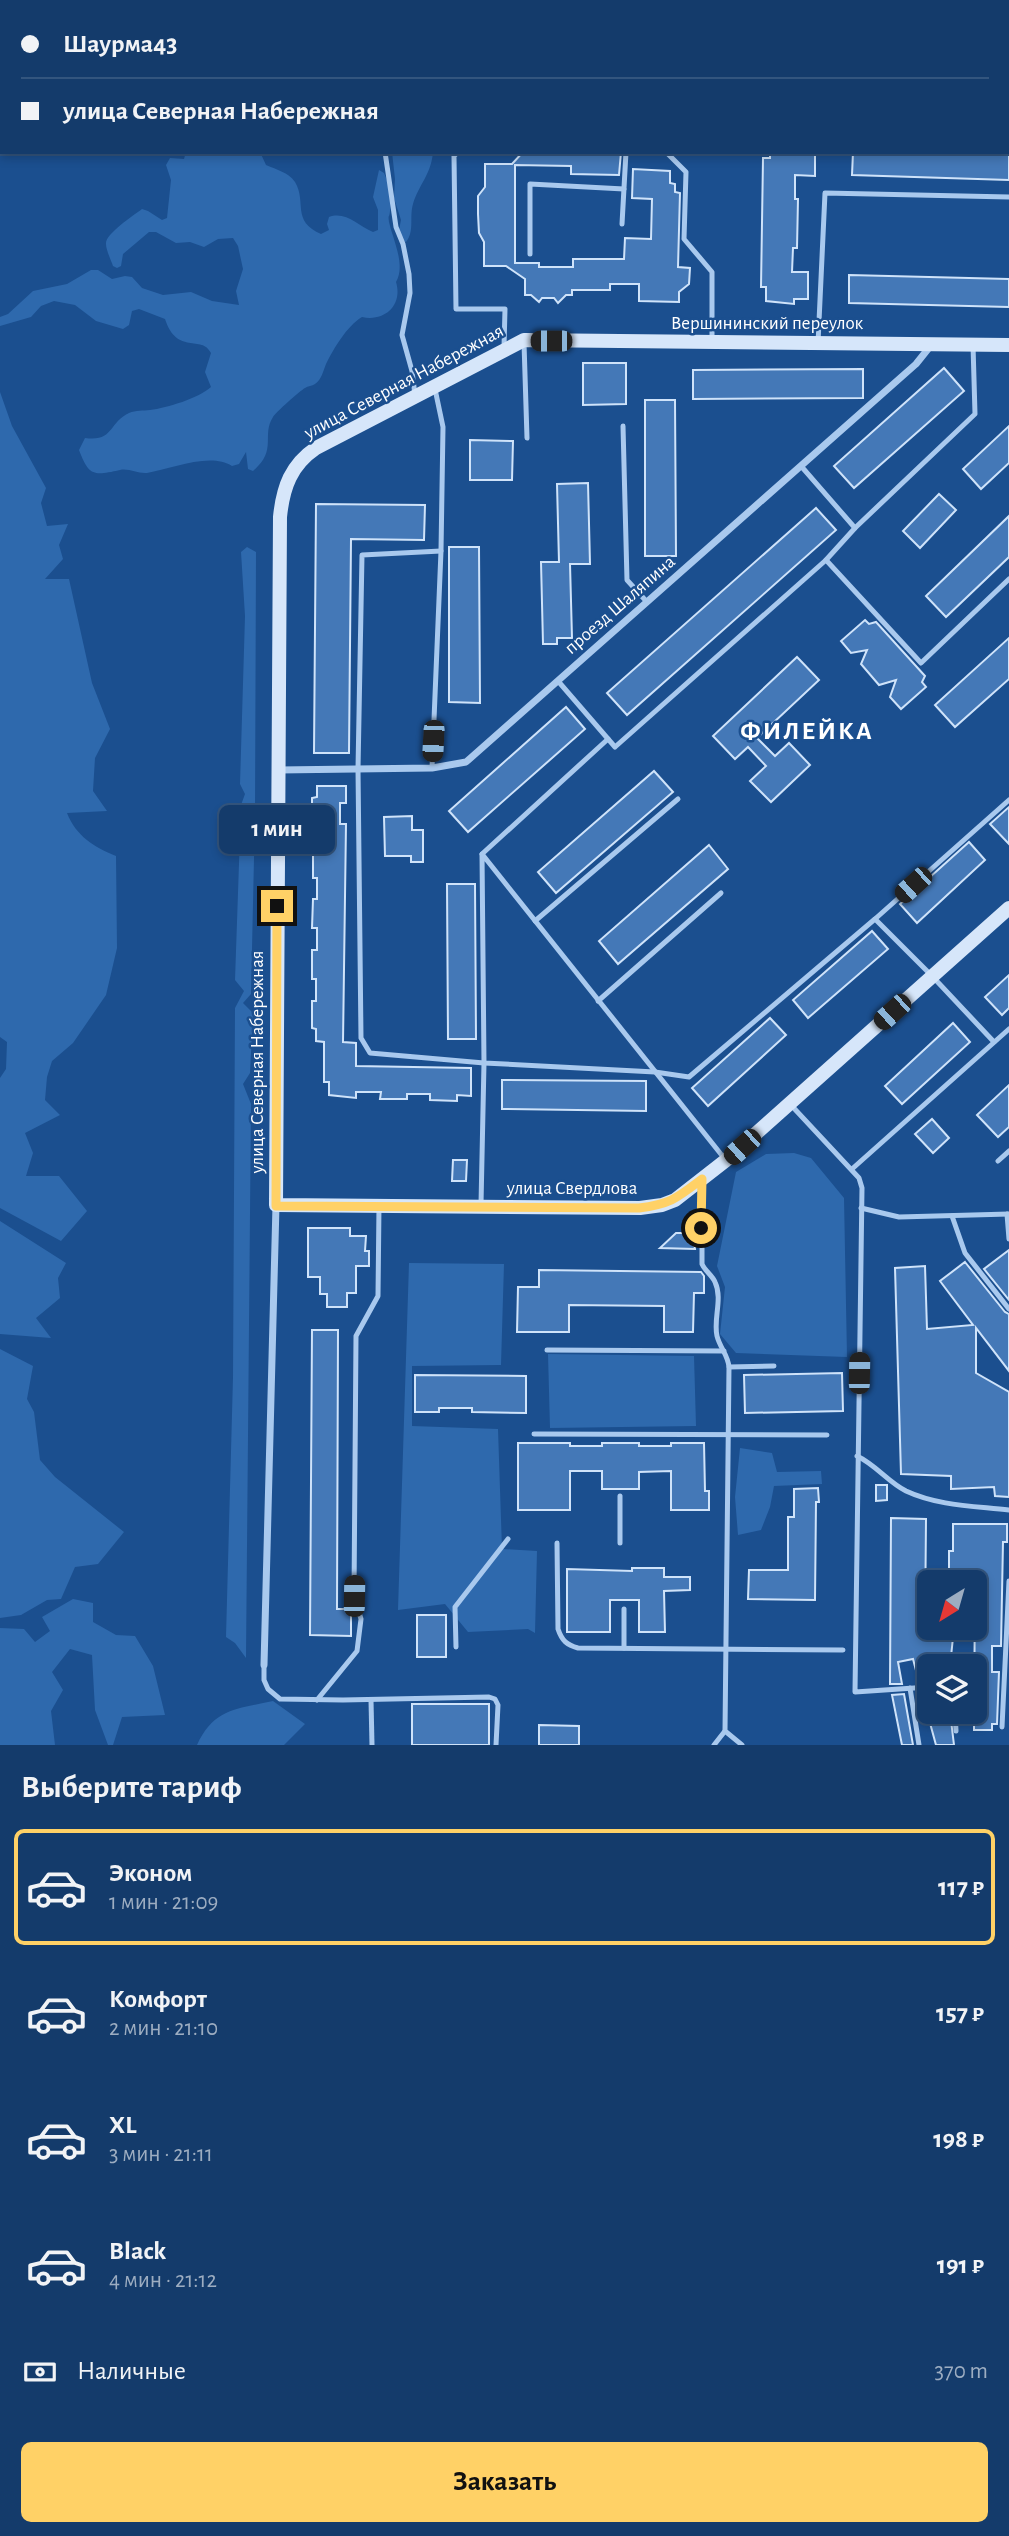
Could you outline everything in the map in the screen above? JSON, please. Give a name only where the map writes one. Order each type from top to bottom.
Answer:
[{"type":"street","name":"улица Северная Набережная","points":[[264,1665],[276,1206],[280,517],[286,485],[298,462],[316,447],[524,340]]},
{"type":"street","name":"Вершининский переулок","points":[[524,340],[1009,345]]},
{"type":"street","name":"проезд Шаляпина","points":[[278,770],[432,768],[466,762],[916,364],[932,344]]},
{"type":"street","name":"улица Свердлова","points":[[276,1206],[651,1207],[675,1200],[726,1161],[1009,908]]},
{"type":"lane","points":[[385,154],[396,228],[403,244],[409,274],[410,293],[402,335],[412,371],[415,395]]},
{"type":"lane","points":[[456,154],[456,309],[505,309],[504,351]]},
{"type":"lane","points":[[622,224],[626,154]]},
{"type":"lane","points":[[668,154],[686,172],[684,239],[712,272],[712,342]]},
{"type":"lane","points":[[530,254],[530,184],[624,189]]},
{"type":"lane","points":[[818,343],[825,193],[1009,197]]},
{"type":"lane","points":[[524,340],[527,438]]},
{"type":"lane","points":[[558,681],[615,747],[826,561],[855,528],[975,414],[973,344]]},
{"type":"lane","points":[[432,768],[443,427],[434,386]]},
{"type":"lane","points":[[623,426],[627,580],[647,602]]},
{"type":"lane","points":[[801,466],[855,528]]},
{"type":"lane","points":[[441,551],[362,555],[358,769],[361,1038],[370,1053],[484,1063],[655,1072],[689,1077],[875,919],[1009,800]]},
{"type":"lane","points":[[826,561],[921,663],[1009,579]]},
{"type":"lane","points":[[480,1207],[484,1063],[482,854],[608,739]]},
{"type":"lane","points":[[535,921],[678,799]]},
{"type":"lane","points":[[482,854],[726,1161]]},
{"type":"lane","points":[[598,1001],[721,893]]},
{"type":"lane","points":[[875,919],[994,1042]]},
{"type":"lane","points":[[852,1169],[1009,1029]]},
{"type":"lane","points":[[790,1104],[852,1169],[862,1188],[855,1692],[917,1687]]},
{"type":"lane","points":[[998,1161],[1009,1151]]},
{"type":"lane","points":[[702,1179],[702,1264],[712,1275],[718,1290],[716,1332],[728,1357],[729,1367],[725,1731],[714,1745]]},
{"type":"lane","points":[[317,1700],[357,1651],[361,1619],[354,1596],[356,1336],[378,1296],[379,1206]]},
{"type":"lane","points":[[861,1208],[899,1217],[1008,1214],[1009,1240]]},
{"type":"lane","points":[[952,1216],[965,1253],[1009,1309]]},
{"type":"lane","points":[[547,1350],[724,1351]]},
{"type":"lane","points":[[729,1367],[774,1366]]},
{"type":"lane","points":[[534,1434],[827,1435]]},
{"type":"lane","points":[[857,1456],[870,1462],[905,1490],[932,1501],[1009,1510]]},
{"type":"lane","points":[[620,1496],[620,1543]]},
{"type":"lane","points":[[456,1647],[455,1607],[508,1539]]},
{"type":"lane","points":[[557,1543],[558,1629],[561,1639],[578,1648],[843,1650]]},
{"type":"lane","points":[[1002,1727],[1009,1581]]},
{"type":"lane","points":[[624,1609],[624,1648]]},
{"type":"lane","name":"улица Северная Набережная","points":[[264,1665],[264,1680],[268,1689],[281,1699],[495,1699],[498,1705],[496,1745]]},
{"type":"lane","points":[[910,1688],[919,1745]]},
{"type":"lane","points":[[371,1700],[373,1745]]},
{"type":"lane","points":[[956,1724],[956,1731]]},
{"type":"lane","points":[[725,1731],[742,1745]]},
{"type":"shaded area","points":[[185,154],[261,154],[266,165],[286,174],[295,182],[306,223],[321,234],[329,230],[329,217],[335,216],[346,218],[373,232],[378,230],[378,210],[373,197],[379,170],[384,173],[390,197],[389,222],[400,268],[396,282],[397,298],[385,314],[362,317],[351,326],[333,351],[317,382],[306,387],[275,415],[268,430],[265,456],[253,471],[248,469],[246,452],[239,464],[232,466],[223,462],[202,461],[147,473],[123,470],[93,472],[86,465],[79,450],[85,438],[101,437],[129,413],[174,405],[206,391],[211,387],[205,372],[211,353],[202,345],[176,337],[165,319],[139,309],[132,311],[129,325],[123,329],[96,321],[75,305],[54,301],[41,306],[31,317],[0,326],[0,317],[8,314],[33,291],[67,284],[91,270],[98,270],[112,279],[132,277],[142,288],[163,295],[191,292],[212,301],[239,305],[236,291],[243,269],[238,246],[233,238],[218,239],[204,247],[190,242],[176,243],[156,232],[149,232],[123,254],[121,266],[113,266],[106,244],[110,235],[142,209],[162,220],[167,218],[171,180],[166,165],[170,158],[184,159]]},
{"type":"shaded area","points":[[392,154],[433,154],[430,167],[413,204],[410,233],[406,242],[399,230],[401,220],[394,198]]},
{"type":"shaded area","points":[[0,392],[12,426],[46,488],[41,503],[47,526],[68,524],[59,545],[63,559],[45,579],[69,579],[92,683],[110,729],[95,758],[93,791],[107,811],[67,813],[75,828],[87,840],[116,856],[117,948],[106,995],[73,1043],[52,1061],[45,1100],[60,1115],[25,1133],[33,1153],[26,1176],[59,1176],[87,1211],[61,1241],[0,1208],[0,1078],[6,1069],[7,1042],[0,1037]]},
{"type":"shaded area","points":[[247,547],[256,552],[251,994],[243,1003],[253,1013],[250,1073],[243,1084],[251,1104],[246,1658],[235,1643],[226,1637],[233,1377],[235,1008],[244,991],[235,980],[241,805],[245,794],[240,784],[245,616],[241,552]]},
{"type":"shaded area","points":[[794,1153],[811,1158],[844,1198],[847,1357],[736,1353],[720,1334],[725,1287],[717,1266],[736,1172],[766,1154]]},
{"type":"shaded area","points":[[0,1221],[66,1263],[58,1278],[60,1298],[36,1318],[51,1338],[0,1334]]},
{"type":"shaded area","points":[[409,1263],[504,1264],[501,1365],[412,1366],[412,1426],[498,1429],[502,1549],[537,1551],[535,1633],[528,1629],[468,1632],[445,1604],[398,1610]]},
{"type":"shaded area","points":[[0,1349],[33,1366],[27,1399],[34,1412],[40,1460],[55,1477],[124,1532],[98,1564],[75,1567],[61,1599],[47,1600],[21,1615],[0,1618]]},
{"type":"shaded area","points":[[548,1354],[694,1356],[696,1426],[550,1428]]},
{"type":"shaded area","points":[[740,1448],[772,1453],[777,1472],[821,1471],[822,1484],[774,1486],[770,1507],[761,1530],[738,1535],[735,1497]]},
{"type":"shaded area","points":[[73,1599],[93,1603],[93,1622],[116,1635],[135,1636],[153,1666],[165,1715],[122,1717],[113,1745],[108,1745],[95,1710],[92,1655],[70,1649],[52,1672],[63,1690],[51,1711],[55,1745],[0,1745],[0,1628],[24,1629],[35,1642],[50,1631],[42,1617]]},
{"type":"shaded area","points":[[273,1701],[305,1724],[284,1745],[197,1745],[219,1717],[238,1709]]},
{"type":"building","points":[[521,154],[621,154],[619,175],[571,174],[571,166],[515,165],[515,263],[539,263],[539,267],[573,267],[573,259],[624,259],[625,238],[651,239],[652,199],[632,198],[633,169],[670,171],[670,183],[675,184],[675,192],[680,193],[678,267],[690,268],[689,284],[679,292],[679,302],[639,301],[639,284],[610,284],[610,290],[572,290],[572,295],[566,295],[558,303],[554,298],[542,298],[539,302],[531,295],[525,295],[525,279],[506,266],[484,266],[484,242],[479,233],[478,196],[485,187],[485,164],[512,164]]},
{"type":"building","points":[[770,154],[815,154],[815,176],[795,175],[795,199],[798,199],[797,248],[793,248],[792,272],[808,272],[808,299],[794,299],[794,304],[766,301],[766,287],[761,287],[763,158],[770,158]]},
{"type":"building","points":[[853,154],[1009,154],[1009,180],[852,175]]},
{"type":"building","points":[[849,275],[1009,279],[1009,307],[849,303]]},
{"type":"building","points":[[583,363],[626,363],[626,404],[583,405]]},
{"type":"building","points":[[944,368],[964,391],[854,488],[834,466]]},
{"type":"building","points":[[863,369],[863,398],[693,399],[693,370]]},
{"type":"building","points":[[645,400],[675,400],[676,556],[645,556]]},
{"type":"building","points":[[1009,426],[1009,463],[981,489],[963,469]]},
{"type":"building","points":[[470,440],[513,441],[512,480],[470,480]]},
{"type":"building","points":[[588,483],[590,564],[570,564],[572,638],[557,638],[557,644],[543,644],[541,562],[559,562],[557,484]]},
{"type":"building","points":[[939,494],[956,510],[920,548],[903,531]]},
{"type":"building","points":[[316,504],[425,505],[424,540],[351,539],[349,753],[314,753]]},
{"type":"building","points":[[816,508],[836,530],[627,715],[607,693]]},
{"type":"building","points":[[1009,516],[1009,557],[946,617],[926,596]]},
{"type":"building","points":[[449,547],[479,547],[480,703],[449,702]]},
{"type":"building","points":[[865,620],[869,624],[876,622],[925,676],[922,682],[926,687],[901,709],[890,697],[896,680],[879,685],[861,664],[867,650],[851,653],[841,641]]},
{"type":"building","points":[[1009,638],[1009,679],[955,727],[935,705]]},
{"type":"building","points":[[797,657],[819,680],[757,738],[775,756],[789,743],[810,765],[771,802],[750,781],[766,766],[748,747],[735,759],[713,736]]},
{"type":"building","points":[[566,707],[585,729],[468,832],[449,811]]},
{"type":"building","points":[[654,771],[673,792],[556,893],[538,872]]},
{"type":"building","points":[[317,786],[346,786],[346,803],[340,803],[340,824],[346,824],[343,1042],[356,1043],[356,1066],[471,1068],[471,1096],[457,1095],[457,1101],[430,1100],[430,1094],[407,1094],[407,1099],[380,1099],[381,1092],[356,1092],[356,1098],[329,1095],[329,1082],[324,1082],[324,1042],[316,1041],[316,1029],[312,1028],[312,1001],[316,1001],[316,979],[312,979],[312,950],[317,950],[317,928],[312,928],[313,899],[317,899],[317,878],[313,878],[313,850],[317,850],[317,826],[312,826],[312,798],[317,797]]},
{"type":"building","points":[[1009,807],[1009,844],[990,824]]},
{"type":"building","points":[[412,816],[412,830],[423,830],[423,862],[411,862],[411,856],[385,856],[384,817]]},
{"type":"building","points":[[969,842],[985,860],[917,923],[900,904]]},
{"type":"building","points":[[709,845],[728,869],[618,964],[599,941]]},
{"type":"building","points":[[447,884],[475,884],[476,1039],[448,1039]]},
{"type":"building","points":[[872,931],[888,949],[808,1018],[793,1000]]},
{"type":"building","points":[[1009,975],[1009,1008],[1002,1015],[985,997]]},
{"type":"building","points":[[770,1018],[786,1035],[708,1106],[692,1088]]},
{"type":"building","points":[[953,1023],[970,1042],[902,1104],[885,1086]]},
{"type":"building","points":[[502,1080],[646,1081],[646,1111],[502,1109]]},
{"type":"building","points":[[1009,1085],[1009,1127],[998,1137],[977,1115]]},
{"type":"building","points":[[932,1119],[949,1138],[933,1153],[915,1134]]},
{"type":"building","points":[[453,1160],[467,1160],[466,1181],[452,1181]]},
{"type":"building","points":[[308,1228],[350,1228],[350,1236],[366,1236],[365,1251],[369,1251],[369,1266],[356,1266],[356,1293],[347,1293],[347,1307],[327,1307],[327,1294],[320,1294],[320,1277],[308,1277]]},
{"type":"building","points":[[676,1233],[693,1236],[695,1249],[660,1248]]},
{"type":"building","points":[[1009,1250],[1009,1300],[984,1269]]},
{"type":"building","points":[[965,1262],[1009,1314],[1009,1371],[976,1328],[976,1373],[1009,1392],[1009,1497],[995,1496],[994,1487],[951,1489],[951,1476],[901,1474],[895,1268],[925,1266],[927,1329],[973,1325],[940,1281]]},
{"type":"building","points":[[539,1270],[701,1272],[704,1276],[704,1293],[694,1293],[693,1332],[664,1332],[664,1306],[569,1305],[569,1332],[517,1332],[518,1287],[539,1287]]},
{"type":"building","points":[[312,1330],[338,1330],[337,1609],[351,1609],[351,1636],[310,1635]]},
{"type":"building","points":[[842,1373],[843,1411],[745,1413],[744,1375]]},
{"type":"building","points":[[415,1375],[526,1376],[526,1413],[472,1412],[472,1408],[439,1408],[439,1412],[415,1412]]},
{"type":"building","points":[[518,1443],[602,1446],[602,1443],[639,1443],[639,1446],[671,1446],[671,1443],[704,1443],[705,1491],[709,1491],[709,1510],[671,1510],[671,1471],[639,1472],[639,1489],[602,1489],[602,1471],[570,1471],[570,1510],[518,1510]]},
{"type":"building","points":[[876,1485],[887,1485],[887,1500],[876,1501]]},
{"type":"building","points":[[818,1488],[815,1600],[748,1599],[749,1570],[788,1570],[788,1517],[794,1517],[794,1489]]},
{"type":"building","points":[[891,1518],[926,1519],[926,1570],[917,1570],[917,1640],[953,1640],[951,1654],[917,1654],[917,1674],[913,1659],[898,1662],[902,1684],[890,1684]]},
{"type":"building","points":[[953,1524],[1007,1524],[1007,1542],[1003,1542],[1001,1646],[992,1646],[992,1672],[999,1672],[997,1724],[992,1724],[992,1730],[974,1730],[974,1724],[987,1724],[987,1654],[975,1654],[975,1640],[987,1640],[987,1570],[949,1570],[949,1551],[953,1551]]},
{"type":"building","points":[[632,1568],[664,1568],[664,1577],[690,1577],[690,1590],[664,1591],[665,1632],[639,1632],[639,1600],[610,1600],[610,1632],[567,1632],[567,1569],[632,1571]]},
{"type":"building","points":[[417,1615],[446,1615],[446,1657],[417,1657]]},
{"type":"building","points":[[904,1694],[913,1745],[902,1745],[892,1695]]},
{"type":"building","points":[[412,1704],[489,1704],[489,1745],[412,1745]]},
{"type":"building","points":[[930,1724],[951,1724],[954,1745],[936,1745]]},
{"type":"building","points":[[539,1725],[579,1726],[579,1745],[539,1745]]},
{"type":"district","name":"ФИЛЕЙКА","points":[[807,731]]},
{"type":"route","points":[[277,906],[276,1206],[639,1208],[675,1200],[702,1179],[701,1228]]}]
